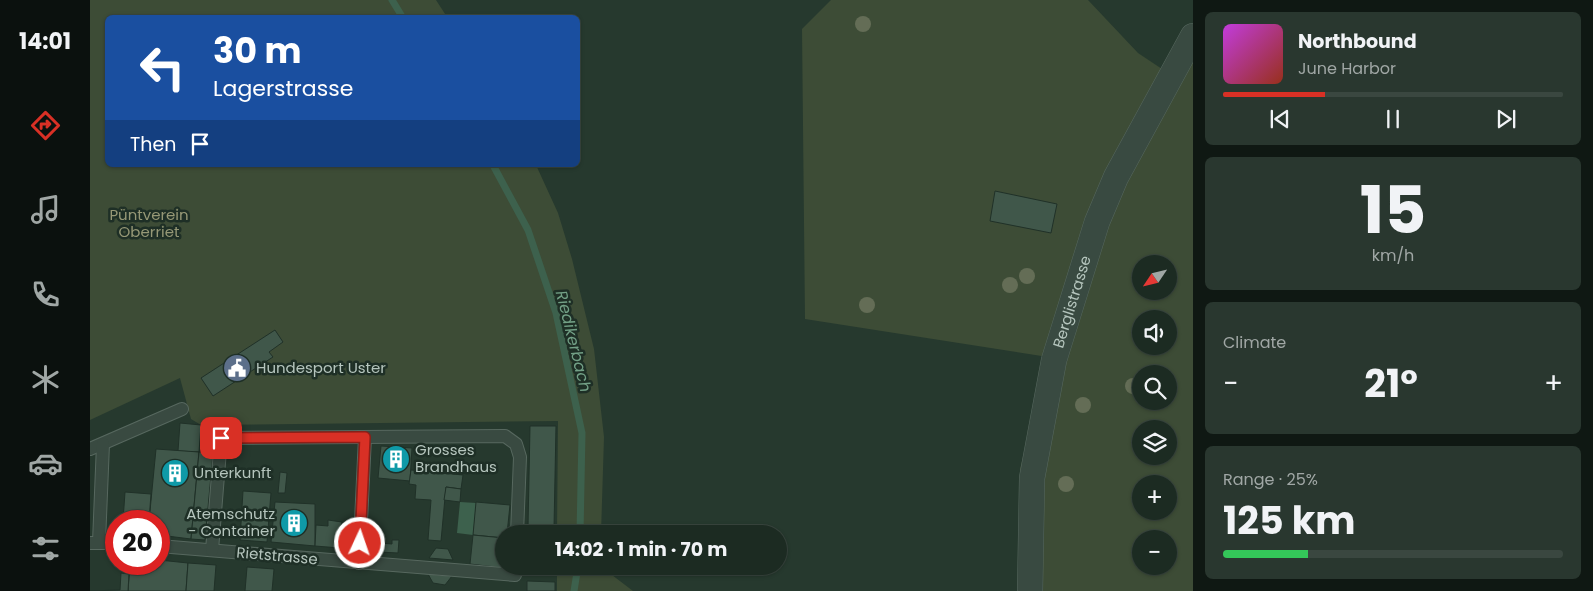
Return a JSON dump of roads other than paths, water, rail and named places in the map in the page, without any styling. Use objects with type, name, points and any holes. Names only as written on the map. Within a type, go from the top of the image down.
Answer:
[{"type":"street","name":"Berglistrasse","points":[[1030,591],[1032,478],[1054,360],[1097,222],[1116,177],[1193,36]]},
{"type":"lane","points":[[90,449],[182,409]]},
{"type":"lane","points":[[212,550],[221,438],[505,436],[516,444],[520,457],[517,525]]},
{"type":"lane","points":[[360,563],[365,437]]},
{"type":"lane","points":[[94,543],[103,444]]},
{"type":"lane","name":"Rietstrasse","points":[[170,547],[360,563],[495,570]]},
{"type":"waterway","name":"Riedikerbach","points":[[392,0],[401,15]]},
{"type":"waterway","name":"Riedikerbach","points":[[494,167],[528,230],[556,313],[582,433],[580,525]]},
{"type":"waterway","name":"Riedikerbach","points":[[574,591],[577,575]]},
{"type":"place","name":"Hundesport Uster","points":[[237,368]]},
{"type":"place","name":"Grosses Brandhaus","points":[[396,459]]},
{"type":"place","name":"Unterkunft","points":[[175,473]]},
{"type":"place","name":"Atemschutz - Container","points":[[294,523]]},
{"type":"park label","name":"Püntverein Oberriet","points":[[149,224]]}]
